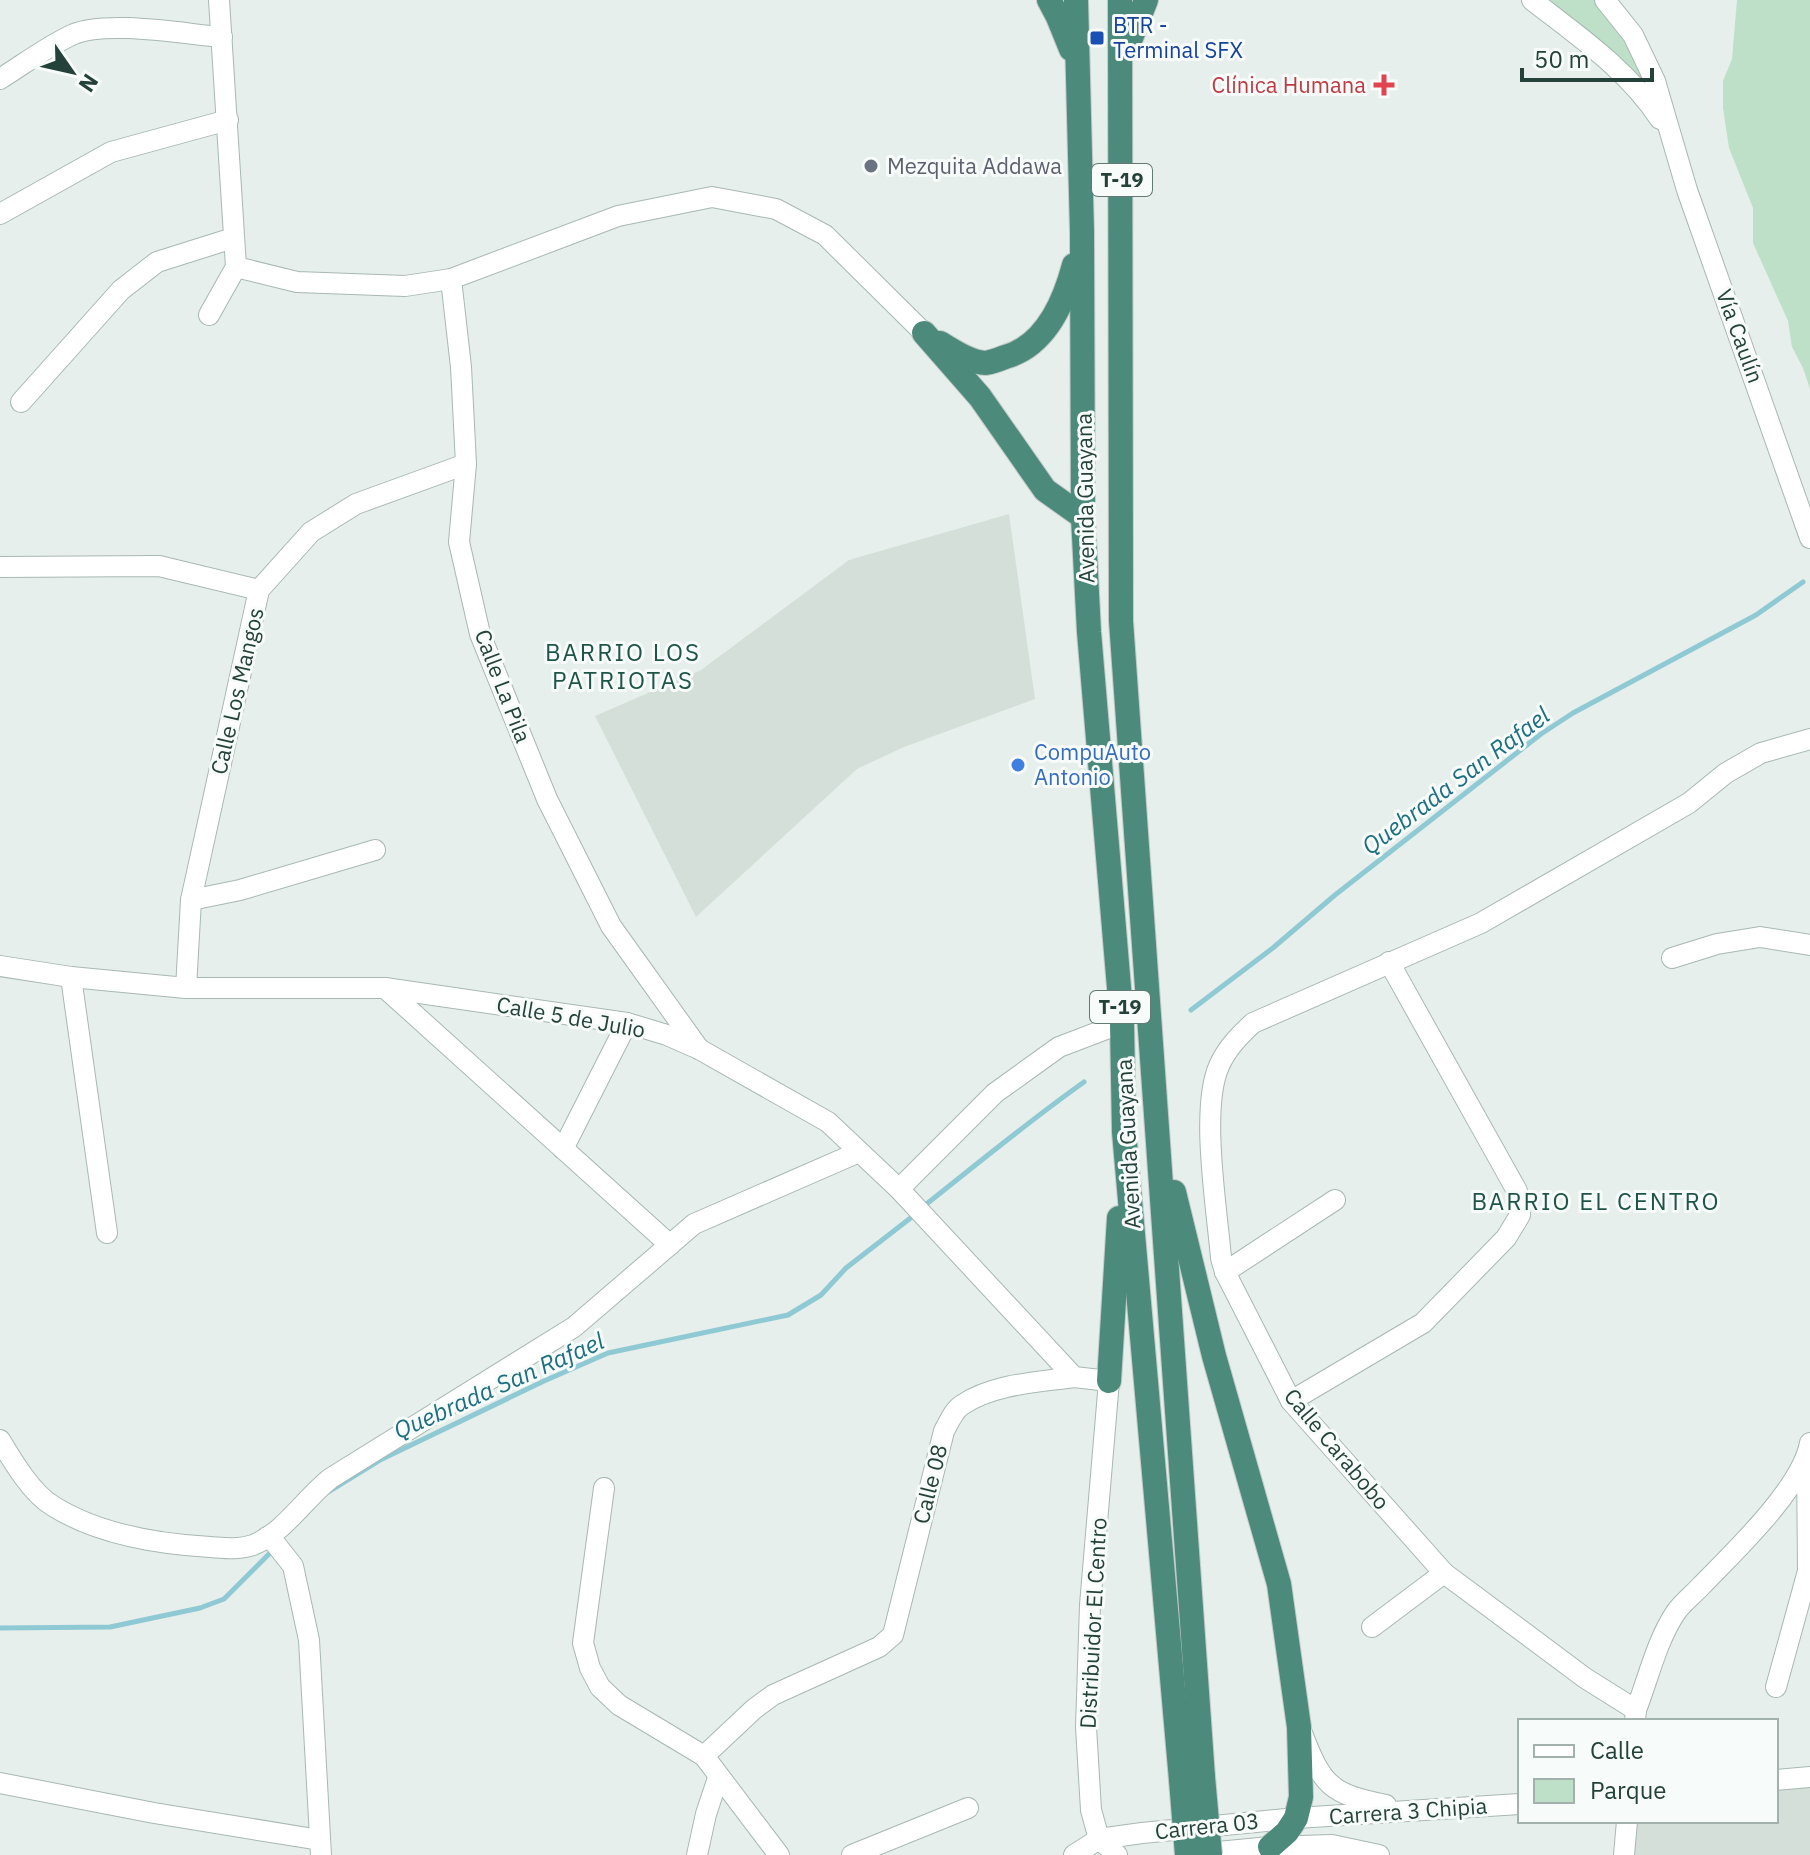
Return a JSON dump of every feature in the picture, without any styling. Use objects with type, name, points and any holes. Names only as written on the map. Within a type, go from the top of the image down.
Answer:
[{"type":"highway","points":[[1049,0],[1078,70]]},
{"type":"highway","name":"Avenida Guayana","points":[[1076,0],[1082,232],[1083,517],[1090,648],[1122,1023],[1124,1132],[1192,1779],[1210,1855]]},
{"type":"highway","name":"Avenida Guayana","points":[[1120,0],[1121,621],[1158,1126],[1192,1779],[1186,1855]]},
{"type":"highway","points":[[1121,65],[1146,0]]},
{"type":"highway","points":[[924,333],[958,354],[986,363],[1018,353],[1049,326],[1067,291],[1082,232]]},
{"type":"highway","points":[[924,333],[980,397],[1045,490],[1083,517]]},
{"type":"highway","points":[[1158,1126],[1214,1356],[1279,1584],[1299,1727],[1301,1797],[1296,1818],[1287,1832],[1270,1847]]},
{"type":"highway","points":[[1109,1381],[1124,1132]]},
{"type":"street","points":[[209,315],[236,267],[219,0]]},
{"type":"street","name":"Vía Caulín","points":[[1532,0],[1628,79],[1647,99],[1670,134]]},
{"type":"street","name":"Vía Caulín","points":[[1605,0],[1633,35],[1655,81],[1687,190],[1810,538]]},
{"type":"street","points":[[0,79],[73,35],[87,30],[123,29],[222,37]]},
{"type":"street","points":[[0,214],[111,152],[228,120]]},
{"type":"street","points":[[236,267],[297,282],[405,286],[451,279],[618,216],[712,197],[776,209],[825,235],[924,333]]},
{"type":"street","points":[[21,402],[121,290],[157,262],[233,238]]},
{"type":"street","name":"Calle La Pila","points":[[451,279],[461,367],[466,464],[459,542],[480,634],[547,799],[611,926],[699,1049]]},
{"type":"street","name":"Calle Los Mangos","points":[[186,988],[191,900],[259,590],[311,532],[356,504],[466,464]]},
{"type":"street","points":[[0,567],[159,566],[259,590]]},
{"type":"street","points":[[1291,1401],[1423,1323],[1506,1238],[1520,1215],[1517,1191],[1389,962],[1481,923],[1689,803],[1726,773],[1761,753],[1810,739]]},
{"type":"street","points":[[191,900],[240,890],[375,850]]},
{"type":"street","points":[[1672,958],[1717,944],[1760,937],[1810,945]]},
{"type":"street","name":"Calle Carabobo","points":[[1389,962],[1253,1023],[1234,1041],[1219,1066],[1210,1095],[1218,1230],[1225,1272],[1291,1401],[1444,1573],[1636,1716]]},
{"type":"street","name":"Calle 5 de Julio","points":[[0,966],[71,977],[186,988],[385,988],[627,1023],[667,1035],[699,1049],[828,1122],[904,1195],[1074,1377]]},
{"type":"street","points":[[71,977],[107,1233]]},
{"type":"street","points":[[385,988],[670,1245]]},
{"type":"street","points":[[563,1149],[627,1023]]},
{"type":"street","points":[[904,1195],[995,1093],[1059,1047],[1122,1023]]},
{"type":"street","points":[[0,1440],[17,1468],[51,1506],[104,1529],[167,1544],[238,1548],[270,1540],[311,1493],[331,1478],[574,1327],[694,1224],[859,1152]]},
{"type":"street","points":[[1225,1272],[1335,1200]]},
{"type":"street","points":[[1074,1377],[1109,1381]]},
{"type":"street","name":"Calle 08","points":[[704,1756],[773,1695],[879,1647],[893,1635],[944,1431],[960,1406],[986,1394],[1022,1384],[1074,1377]]},
{"type":"street","name":"Distribuidor El Centro","points":[[1099,1839],[1091,1810],[1086,1727],[1090,1605],[1109,1381]]},
{"type":"street","points":[[1776,1687],[1808,1571],[1809,1452]]},
{"type":"street","points":[[1636,1716],[1676,1612],[1749,1536],[1809,1452]]},
{"type":"street","points":[[604,1488],[583,1643],[590,1668],[600,1687],[619,1705],[704,1756],[779,1855]]},
{"type":"street","points":[[0,1783],[320,1848],[309,1640],[293,1566],[270,1540]]},
{"type":"street","points":[[1372,1627],[1444,1573]]},
{"type":"street","points":[[1299,1727],[1316,1769],[1333,1787],[1360,1800],[1413,1811]]},
{"type":"street","points":[[1778,1780],[1810,1777]]},
{"type":"street","points":[[697,1855],[718,1778]]},
{"type":"street","name":"Carrera 3 Chipia","points":[[1296,1818],[1518,1804]]},
{"type":"street","points":[[852,1855],[968,1808]]},
{"type":"street","name":"Carrera 03","points":[[1074,1855],[1099,1839],[1296,1818]]},
{"type":"street","points":[[1624,1855],[1627,1823]]},
{"type":"street","points":[[1099,1839],[1117,1855]]},
{"type":"street","points":[[1186,1855],[1332,1845],[1379,1855]]},
{"type":"shaded area","points":[[1009,514],[1035,699],[904,747],[857,769],[696,917],[595,716],[701,670],[849,560]]},
{"type":"shaded area","points":[[1810,1777],[1810,1855],[1624,1855],[1627,1823],[1778,1823],[1778,1780]]},
{"type":"green space","points":[[1536,0],[1605,0],[1617,14],[1670,134]]},
{"type":"green space","points":[[1737,0],[1810,0],[1810,389],[1792,347],[1788,321],[1753,243],[1753,208],[1729,148],[1723,108],[1723,81],[1732,59]]},
{"type":"waterway","name":"Quebrada San Rafael","points":[[1191,1010],[1541,734],[1573,713],[1756,615],[1803,582]]},
{"type":"waterway","name":"Quebrada San Rafael","points":[[924,1206],[1084,1082]]},
{"type":"waterway","name":"Quebrada San Rafael","points":[[328,1492],[380,1460],[608,1353],[788,1315],[821,1295],[846,1268],[917,1213]]},
{"type":"waterway","name":"Quebrada San Rafael","points":[[0,1628],[110,1627],[200,1608],[224,1599],[274,1549]]},
{"type":"place","name":"BTR - Terminal SFX","points":[[1097,38]]},
{"type":"place","name":"Clínica Humana","points":[[1384,85]]},
{"type":"place","name":"Mezquita Addawa","points":[[871,166]]},
{"type":"place","name":"CompuAuto Antonio","points":[[1018,765]]},
{"type":"district","name":"BARRIO LOS PATRIOTAS","points":[[623,667]]},
{"type":"district","name":"BARRIO EL CENTRO","points":[[1596,1202]]}]
